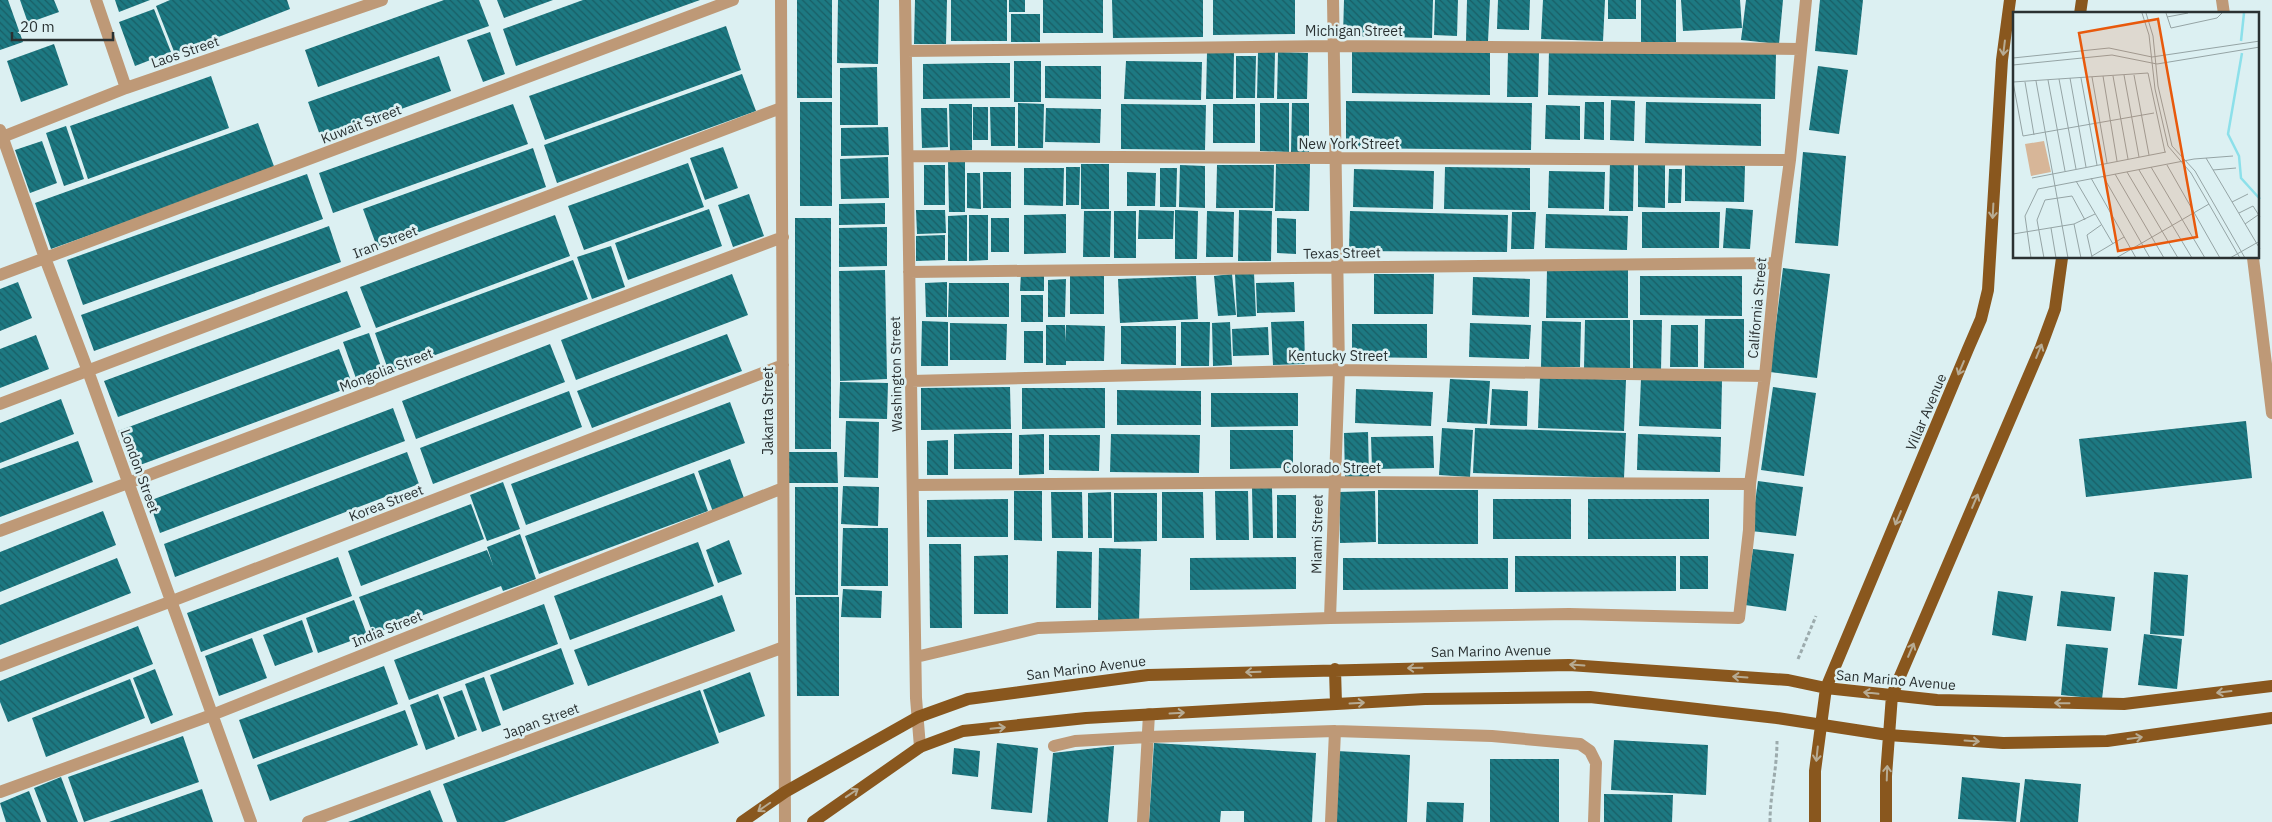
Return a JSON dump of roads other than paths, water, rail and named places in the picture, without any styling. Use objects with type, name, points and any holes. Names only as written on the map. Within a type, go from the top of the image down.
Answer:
[{"type":"main road","name":"Villar Avenue","points":[[1815,822],[1815,771],[1826,688],[1980,319],[1988,290],[2002,60],[2010,0]]},
{"type":"main road","points":[[1886,822],[1888,735],[1892,695],[2041,347],[2055,309],[2062,259]]},
{"type":"main road","name":"San Marino Avenue","points":[[742,822],[785,792],[918,718],[968,699],[1148,675],[1569,665],[1788,680],[1826,688],[1936,700],[2124,704],[2272,686]]},
{"type":"main road","points":[[1335,670],[1336,704]]},
{"type":"main road","points":[[813,822],[920,747],[962,731],[1086,718],[1425,699],[1590,697],[1777,718],[1888,735],[2003,743],[2107,741],[2272,718]]},
{"type":"street","points":[[96,0],[126,88]]},
{"type":"street","name":"Laos Street","points":[[1,135],[126,88],[382,0]]},
{"type":"street","name":"Kuwait Street","points":[[0,275],[733,0]]},
{"type":"street","name":"Jakarta Street","points":[[781,0],[785,822]]},
{"type":"street","name":"Washington Street","points":[[905,0],[916,657],[920,747]]},
{"type":"street","name":"Miami Street","points":[[1330,618],[1338,370],[1333,0]]},
{"type":"street","name":"California Street","points":[[1330,618],[1569,614],[1738,618],[1749,530],[1750,484],[1765,376],[1776,263],[1790,160],[1806,0]]},
{"type":"street","name":"Michigan Street","points":[[906,51],[1333,46],[1801,49]]},
{"type":"street","name":"Iran Street","points":[[0,404],[781,108]]},
{"type":"street","name":"London Street","points":[[1,135],[251,822]]},
{"type":"street","name":"New York Street","points":[[908,156],[1335,160],[1790,160]]},
{"type":"street","name":"Mongolia Street","points":[[0,532],[783,237]]},
{"type":"street","points":[[2253,259],[2272,413]]},
{"type":"street","name":"Texas Street","points":[[909,272],[1776,263]]},
{"type":"street","name":"Korea Street","points":[[0,666],[172,602],[783,365]]},
{"type":"street","name":"Kentucky Street","points":[[911,381],[1338,370],[1765,376]]},
{"type":"street","name":"Colorado Street","points":[[913,485],[1333,482],[1750,484]]},
{"type":"street","name":"India Street","points":[[0,792],[212,714],[783,488]]},
{"type":"street","points":[[916,657],[1038,628],[1330,618]]},
{"type":"street","name":"Japan Street","points":[[308,822],[784,648]]},
{"type":"street","points":[[1143,822],[1149,714]]},
{"type":"street","points":[[1330,822],[1336,731]]},
{"type":"street","points":[[1054,746],[1075,741],[1148,737],[1336,731],[1492,736],[1580,744],[1590,752],[1596,763],[1594,822]]}]
